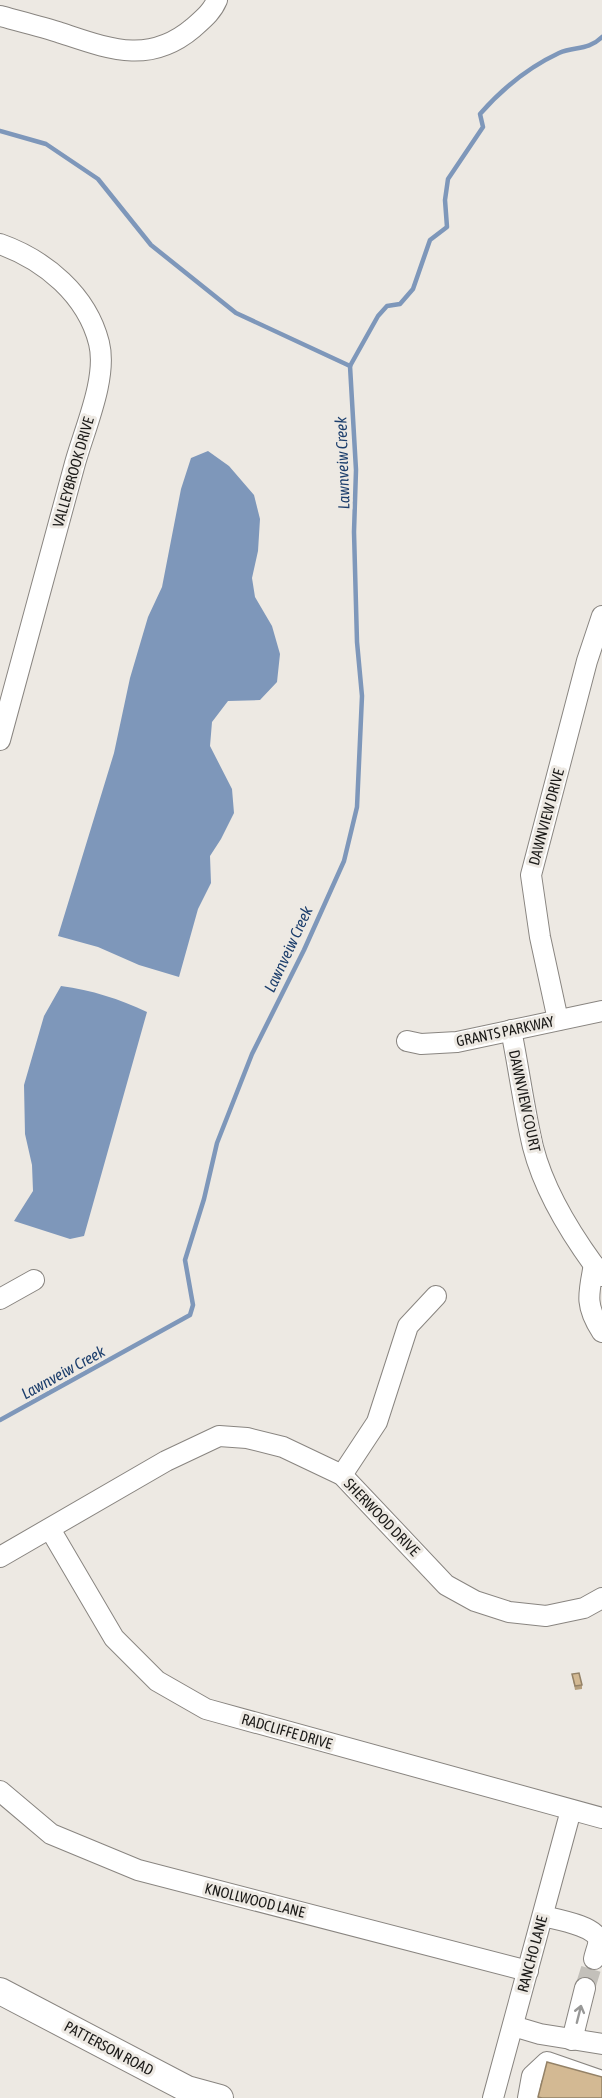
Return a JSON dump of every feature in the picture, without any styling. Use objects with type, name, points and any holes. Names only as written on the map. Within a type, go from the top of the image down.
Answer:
[{"type":"main road","name":"PATTERSON ROAD","points":[[0,1991],[187,2089],[220,2098]]},
{"type":"street","points":[[0,16],[119,51],[144,50],[167,44],[184,35],[212,10],[217,0]]},
{"type":"street","name":"VALLEYBROOK DRIVE","points":[[0,244],[35,261],[60,278],[77,299],[100,345],[100,369],[96,394],[74,465],[0,740]]},
{"type":"street","name":"DAWNVIEW DRIVE","points":[[558,1020],[534,905],[531,875],[587,661],[602,616]]},
{"type":"street","name":"GRANTS PARKWAY","points":[[407,1041],[438,1044],[602,1011]]},
{"type":"street","name":"DAWNVIEW COURT","points":[[511,1030],[534,1148],[541,1170],[560,1211],[598,1271],[588,1298],[594,1320],[602,1332]]},
{"type":"street","points":[[0,1299],[34,1280]]},
{"type":"street","points":[[342,1476],[377,1422],[408,1326],[436,1296]]},
{"type":"street","name":"SHERWOOD DRIVE","points":[[0,1557],[166,1461],[219,1436],[247,1438],[283,1447],[342,1476],[446,1585],[475,1601],[509,1612],[546,1616],[584,1608],[602,1598]]},
{"type":"street","name":"RADCLIFFE DRIVE","points":[[50,1529],[114,1638],[157,1681],[206,1709],[602,1818]]},
{"type":"street","name":"KNOLLWOOD LANE","points":[[0,1791],[51,1834],[138,1870],[528,1971]]},
{"type":"street","name":"RANCHO LANE","points":[[493,2098],[571,1810]]},
{"type":"street","points":[[543,1916],[579,1925],[597,1935],[596,1949]]},
{"type":"street","points":[[572,2040],[585,1988]]},
{"type":"street","points":[[513,2026],[540,2034],[602,2044]]},
{"type":"street","points":[[528,2098],[532,2076],[547,2062],[602,2081]]},
{"type":"street","points":[[501,2068],[532,2076]]},
{"type":"water","points":[[208,451],[229,466],[254,495],[260,519],[258,551],[252,578],[255,597],[272,626],[280,654],[277,682],[260,700],[228,701],[212,722],[210,746],[232,789],[234,813],[210,856],[211,883],[198,909],[179,977],[139,965],[98,947],[58,936],[114,753],[130,678],[148,617],[162,587],[181,489],[191,458]]},
{"type":"water","points":[[61,986],[105,996],[147,1012],[84,1236],[70,1239],[14,1221],[33,1191],[32,1165],[25,1134],[24,1085],[44,1016]]},
{"type":"building","points":[[579,1673],[582,1685],[575,1686],[572,1674]]},
{"type":"building","points":[[547,2062],[602,2077],[602,2098],[538,2097]]},
{"type":"waterway","points":[[350,366],[378,316],[387,306],[400,304],[413,289],[430,240],[447,227],[445,200],[448,179],[483,127],[480,114],[507,87],[537,65],[559,53],[592,44],[602,37]]},
{"type":"waterway","points":[[0,131],[46,144],[98,179],[151,245],[236,313],[350,366]]},
{"type":"waterway","name":"Lawnveiw Creek","points":[[0,1420],[190,1315],[193,1305],[185,1260],[204,1199],[217,1143],[252,1054],[304,950],[344,861],[357,807],[362,696],[357,642],[354,532],[356,470],[350,366]]},
{"type":"tunnel","points":[[585,1988],[594,1959]]}]
